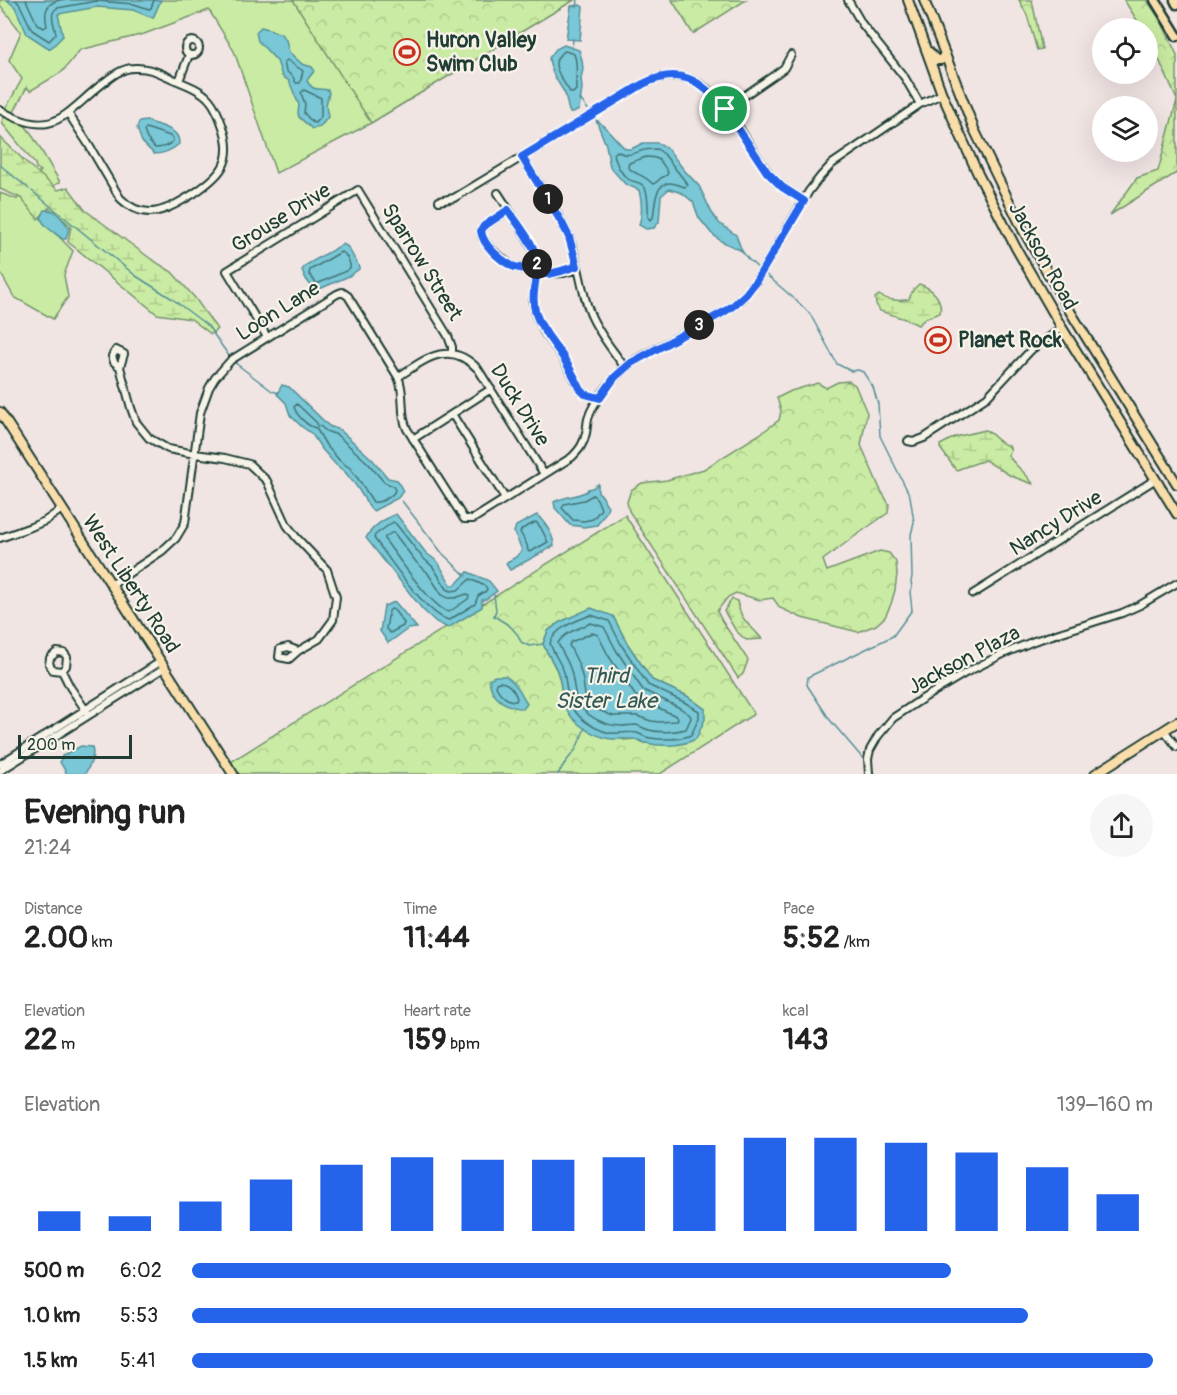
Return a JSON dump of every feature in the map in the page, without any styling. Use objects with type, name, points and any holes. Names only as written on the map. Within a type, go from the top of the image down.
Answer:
[{"type":"highway","points":[[1155,0],[1177,36]]},
{"type":"main road","name":"Jackson Road","points":[[908,0],[942,94],[1016,248],[1062,328],[1177,514]]},
{"type":"main road","name":"Jackson Road","points":[[924,0],[974,129],[1037,256],[1177,484]]},
{"type":"main road","points":[[922,40],[936,60],[941,60],[945,54]]},
{"type":"main road","points":[[942,94],[946,86],[950,85],[963,101]]},
{"type":"main road","points":[[988,193],[998,201],[1004,199],[1006,194]]},
{"type":"main road","points":[[1016,248],[1017,239],[1023,237],[1037,256]]},
{"type":"main road","points":[[1107,399],[1119,411],[1125,409],[1127,404]]},
{"type":"main road","name":"West Liberty Road","points":[[0,412],[233,774]]},
{"type":"main road","points":[[1127,431],[1136,427],[1148,438]]},
{"type":"main road","points":[[1095,774],[1177,722]]},
{"type":"street","points":[[848,0],[865,27],[905,78],[920,104]]},
{"type":"street","points":[[179,81],[189,55]]},
{"type":"street","points":[[725,109],[784,68],[791,55]]},
{"type":"street","points":[[0,110],[26,123],[55,121],[62,118],[68,112],[108,79],[119,72],[146,68],[179,81],[208,98],[214,106],[227,138],[228,154],[219,174],[211,182],[172,207],[156,212],[136,210],[120,198],[81,130],[68,112]]},
{"type":"street","points":[[439,201],[454,198],[643,84],[664,76],[675,76],[698,82],[713,94],[767,172],[782,187],[804,201]]},
{"type":"street","points":[[452,414],[505,498],[572,457],[581,448],[593,407],[611,382],[625,368],[635,360],[729,308],[746,294],[820,177],[836,161],[920,104],[942,94]]},
{"type":"street","points":[[522,157],[569,237],[585,298],[594,321],[625,368]]},
{"type":"street","name":"Grouse Drive","points":[[267,337],[227,271],[358,190]]},
{"type":"street","name":"Sparrow Street","points":[[358,190],[448,336],[452,353]]},
{"type":"street","points":[[498,193],[533,250],[537,261],[533,302],[536,316],[581,390],[585,394],[600,398]]},
{"type":"street","points":[[508,210],[484,226],[481,231],[482,237],[490,248],[501,258],[512,266],[541,274],[578,268]]},
{"type":"street","name":"Loon Lane","points":[[111,585],[162,551],[176,538],[185,523],[200,413],[204,399],[215,378],[231,360],[342,292],[348,296],[398,377],[401,383],[403,420],[464,519],[473,519],[505,498]]},
{"type":"street","points":[[908,441],[913,442],[924,438],[987,397],[1031,350],[1062,328]]},
{"type":"street","points":[[116,350],[124,354],[120,367],[136,422],[149,438],[168,449],[249,464],[267,481],[287,525],[327,570],[336,597],[333,620],[320,639],[298,651]]},
{"type":"street","points":[[398,377],[430,357],[452,353]]},
{"type":"street","name":"Duck Drive","points":[[452,353],[474,364],[544,474]]},
{"type":"street","points":[[413,439],[491,389]]},
{"type":"street","name":"Nancy Drive","points":[[973,594],[1155,479]]},
{"type":"street","points":[[0,538],[31,527],[62,509]]},
{"type":"street","name":"Jackson Plaza","points":[[869,774],[870,750],[878,736],[893,718],[922,699],[1003,654],[1034,641],[1122,613],[1177,583]]},
{"type":"street","points":[[0,764],[162,665]]},
{"type":"street","points":[[62,671],[87,712]]},
{"type":"street","points":[[0,771],[87,712]]},
{"type":"street","points":[[1164,730],[1177,747]]},
{"type":"green space","points":[[0,0],[574,0],[371,123],[276,173],[234,51],[209,10],[144,34],[80,50],[62,72],[30,91],[27,87],[14,112],[31,133],[60,182],[26,203],[73,251],[64,275],[68,297],[53,319],[14,297],[0,272],[0,193],[17,199],[41,171],[36,168],[2,123],[6,108],[22,79],[9,60],[21,32],[0,5]]},
{"type":"green space","name":"Huron Valley Swim Club","points":[[293,0],[574,0],[371,123]]},
{"type":"green space","points":[[672,0],[746,0],[693,34]]},
{"type":"green space","points":[[1019,0],[1032,0],[1042,49],[1037,50],[1027,15]]},
{"type":"green space","points":[[1124,0],[1147,0],[1161,21],[1177,55],[1177,100],[1158,57],[1158,18],[1136,18]]},
{"type":"green space","points":[[1177,100],[1177,174],[1110,215],[1137,178],[1158,171]]},
{"type":"green space","points":[[0,137],[58,190],[68,187],[85,210],[172,272],[195,298],[217,329],[211,334],[191,319],[157,314],[68,242],[71,226],[49,208],[38,219],[21,198],[0,189]]},
{"type":"green space","points":[[919,284],[936,295],[940,303],[940,313],[926,318],[918,325],[880,311],[875,298],[879,295],[894,300],[909,299]]},
{"type":"green space","points":[[849,381],[855,385],[867,413],[861,445],[889,504],[888,513],[823,560],[827,571],[880,551],[889,553],[896,562],[897,574],[891,604],[885,617],[876,625],[858,632],[802,618],[780,608],[773,598],[760,600],[736,593],[728,597],[717,611],[748,660],[743,674],[738,678],[629,511],[627,502],[631,490],[642,483],[667,480],[704,469],[779,420],[781,411],[777,398],[791,391],[818,383],[826,388],[838,382]]},
{"type":"green space","points":[[985,430],[1009,446],[1011,451],[1008,455],[1033,484],[1011,476],[985,460],[956,470],[940,448],[940,445],[955,437]]},
{"type":"green space","points":[[625,515],[754,714],[660,774],[236,774],[229,763]],"holes":[[[613,616],[627,643],[652,680],[687,696],[705,709],[672,745],[645,743],[636,739],[624,740],[563,701],[557,671],[543,644],[548,631],[560,622]]]},
{"type":"green space","points":[[732,599],[737,601],[744,618],[762,639],[746,640],[736,631],[724,611]]},
{"type":"water","points":[[7,0],[161,0],[153,18],[133,10],[97,7],[58,14],[63,36],[50,49],[27,34],[15,7]]},
{"type":"water","points":[[571,6],[583,7],[580,40],[566,39]]},
{"type":"water","points":[[261,27],[283,35],[289,52],[302,64],[314,70],[307,81],[309,84],[316,89],[328,90],[326,105],[328,117],[320,127],[312,129],[299,117],[299,105],[289,81],[282,76],[277,61],[258,41],[256,32]]},
{"type":"water","points":[[564,45],[579,50],[582,60],[579,110],[573,113],[570,113],[565,94],[553,74],[549,58],[556,49]]},
{"type":"water","points":[[596,120],[626,149],[643,143],[658,143],[668,149],[699,186],[719,223],[736,235],[742,251],[721,241],[711,233],[699,218],[693,202],[682,193],[669,189],[661,196],[659,222],[654,228],[646,229],[639,225],[642,208],[639,190],[625,184],[610,167],[606,145]]},
{"type":"water","points":[[147,121],[172,131],[176,134],[179,144],[167,152],[154,154],[142,142],[137,128],[139,122]]},
{"type":"water","points":[[45,210],[54,211],[69,228],[66,239],[62,239],[45,225],[41,218]]},
{"type":"water","points":[[343,244],[348,247],[359,269],[315,291],[302,270],[306,265]]},
{"type":"water","points":[[282,385],[289,387],[329,426],[340,430],[372,459],[388,478],[397,480],[403,491],[398,498],[373,511],[345,472],[321,448],[312,434],[290,415],[286,403],[277,394]]},
{"type":"water","points":[[598,484],[598,492],[608,506],[606,512],[597,525],[584,527],[570,525],[555,508],[554,502],[583,493]]},
{"type":"water","points":[[396,514],[426,553],[438,562],[451,585],[455,585],[468,572],[489,581],[497,591],[482,600],[482,607],[448,628],[436,622],[423,610],[366,538],[379,524]]},
{"type":"water","points":[[537,515],[548,529],[554,546],[510,570],[507,562],[522,550],[514,532],[516,526]]},
{"type":"water","points":[[395,602],[417,628],[408,629],[388,643],[380,631],[384,606]]},
{"type":"water","name":"Third Sister Lake","points":[[591,608],[613,616],[627,643],[652,680],[687,696],[705,709],[705,719],[696,739],[685,743],[665,745],[644,743],[634,739],[610,739],[592,733],[573,719],[565,707],[558,673],[543,644],[548,631],[560,622]]},
{"type":"water","points":[[495,676],[506,676],[515,685],[527,704],[523,709],[510,706],[496,696],[489,679]]},
{"type":"water","points":[[81,746],[92,747],[89,767],[85,774],[67,774],[60,762],[62,756]]},
{"type":"waterway","points":[[577,7],[578,0]]},
{"type":"waterway","points":[[572,49],[573,39]]},
{"type":"waterway","points":[[580,99],[590,112]]},
{"type":"waterway","points":[[0,165],[29,189]]},
{"type":"waterway","points":[[32,191],[136,276],[171,298],[208,326],[229,356]]},
{"type":"waterway","points":[[742,251],[759,269]]},
{"type":"waterway","points":[[763,272],[810,314],[837,364],[851,371],[863,372],[873,387],[878,404],[880,436],[910,496],[914,522],[911,535],[912,610],[893,636],[808,677],[807,685],[830,720],[865,761]]},
{"type":"waterway","points":[[234,362],[272,391],[279,393]]},
{"type":"waterway","points":[[402,501],[442,553],[466,576]]},
{"type":"waterway","points":[[494,595],[496,610],[494,616],[510,626],[521,642],[529,646],[543,644]]},
{"type":"waterway","points":[[558,774],[576,749],[585,728]]},
{"type":"waterway","points":[[872,769],[875,774]]},
{"type":"place","name":"Huron Valley Swim Club","points":[[407,52]]},
{"type":"place","name":"Planet Rock","points":[[938,340]]},
{"type":"route","points":[[725,109],[713,94],[698,82],[687,78],[664,76],[643,84],[522,157],[562,223],[574,251],[577,266],[546,274],[541,274],[536,271],[512,266],[490,248],[482,237],[482,228],[508,210],[525,235],[537,261],[536,271],[535,280],[533,302],[536,316],[585,394],[600,398],[615,377],[631,363],[724,312],[746,294],[804,201],[782,187],[767,172],[725,109]]}]
